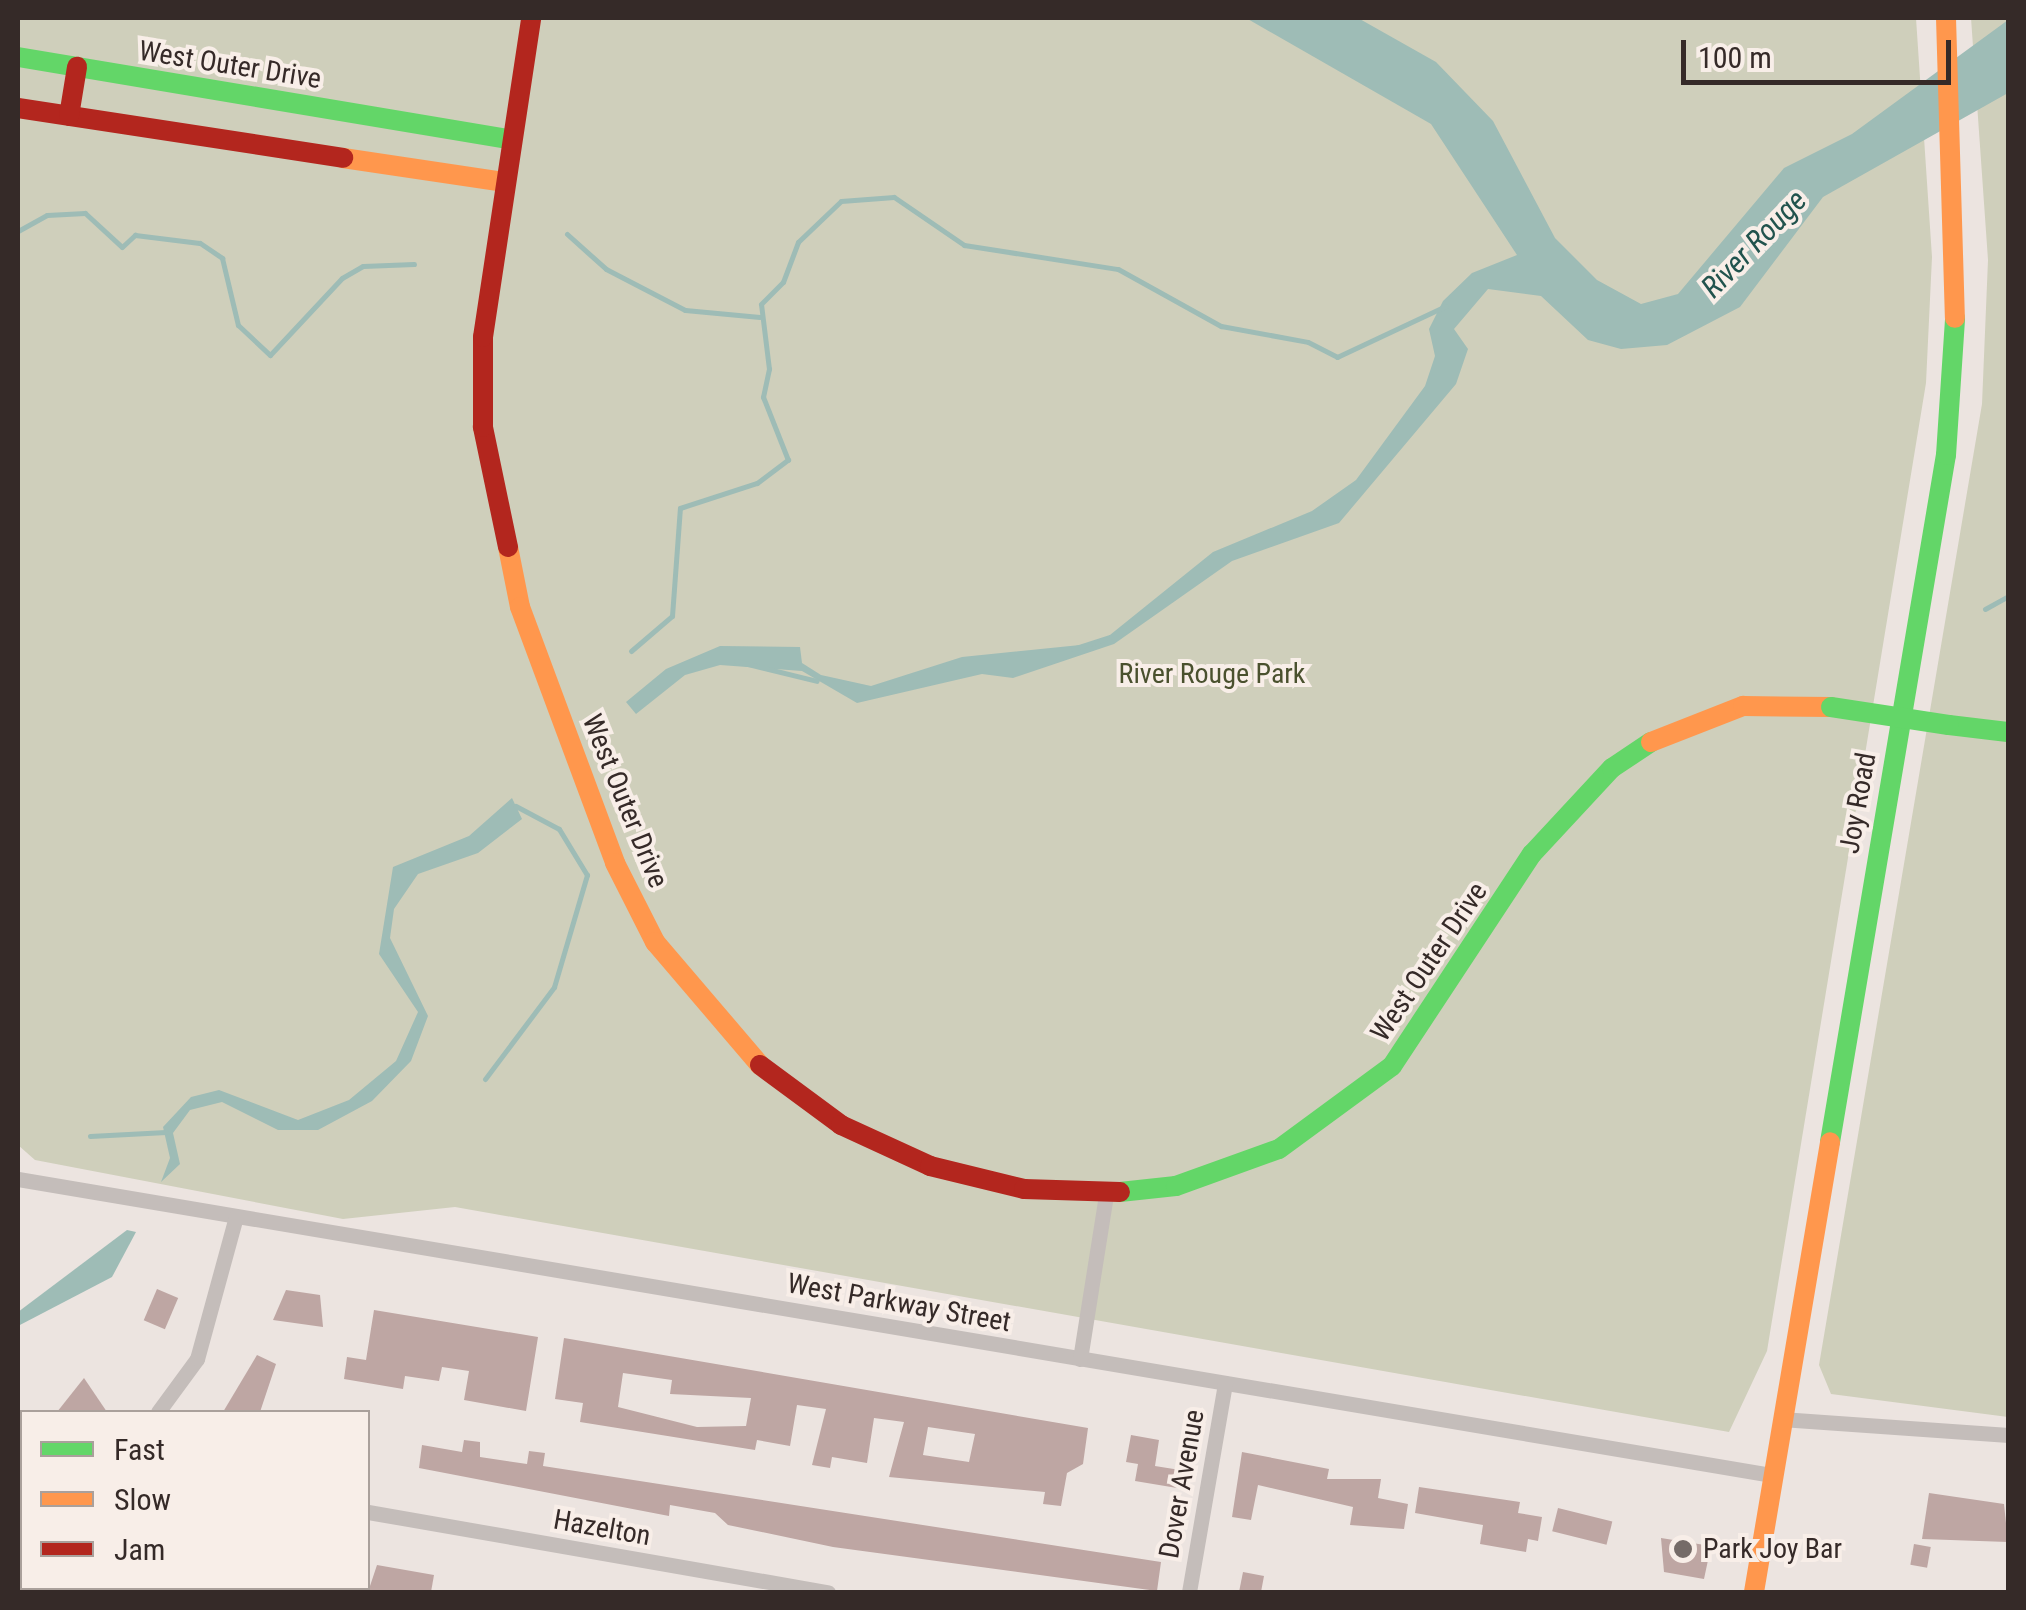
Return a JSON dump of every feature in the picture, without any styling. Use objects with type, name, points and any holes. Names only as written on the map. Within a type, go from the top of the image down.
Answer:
[{"type":"main road","points":[[510,139],[530,18]]},
{"type":"main road","name":"Joy Road","points":[[1754,1592],[1946,455],[1959,311],[1946,18]]},
{"type":"main road","name":"West Outer Drive","points":[[18,57],[510,139],[484,338],[496,517],[615,863],[655,942],[708,1014],[841,1125],[930,1166],[1024,1189],[1106,1194],[1176,1186],[1279,1149],[1392,1066],[1532,854],[1612,768],[1674,726],[1743,706],[1831,707],[2008,732]]},
{"type":"main road","points":[[69,116],[77,67]]},
{"type":"main road","points":[[18,108],[503,182]]},
{"type":"street","name":"West Parkway Street","points":[[18,1179],[1772,1475]]},
{"type":"street","points":[[1080,1359],[1106,1194]]},
{"type":"street","points":[[159,1410],[199,1354],[236,1216]]},
{"type":"street","name":"Dover Avenue","points":[[1189,1592],[1225,1383]]},
{"type":"street","points":[[1781,1419],[2008,1435]]},
{"type":"street","name":"Hazelton","points":[[370,1512],[828,1592]]},
{"type":"green space","name":"River Rouge Park","points":[[18,18],[1916,18],[1932,257],[1926,383],[1767,1351],[1729,1432],[455,1207],[343,1219],[35,1160],[18,1145]]},
{"type":"green space","points":[[1971,18],[2008,18],[2008,1417],[1831,1394],[1819,1365],[1982,404],[1988,260]]},
{"type":"water","name":"River Rouge","points":[[1246,18],[1358,18],[1436,62],[1493,121],[1555,238],[1597,280],[1641,304],[1678,294],[1784,168],[1852,134],[2008,20],[2008,93],[1823,197],[1740,307],[1667,345],[1621,349],[1588,340],[1541,296],[1488,289],[1454,329],[1468,349],[1456,384],[1339,523],[1232,561],[1114,644],[1013,678],[982,674],[857,703],[802,671],[720,665],[685,675],[636,714],[626,702],[666,669],[720,646],[800,647],[802,663],[821,675],[871,686],[962,657],[1100,643],[1213,552],[1312,511],[1356,480],[1425,386],[1435,356],[1429,329],[1443,301],[1472,273],[1517,255],[1431,124]]},
{"type":"water","points":[[512,798],[522,819],[478,853],[418,874],[394,909],[390,938],[428,1016],[411,1061],[372,1101],[318,1130],[278,1130],[222,1102],[190,1110],[173,1133],[180,1164],[161,1182],[170,1158],[163,1127],[191,1097],[219,1090],[298,1120],[349,1100],[396,1061],[418,1012],[379,954],[393,867],[469,836]]},
{"type":"water","points":[[127,1230],[136,1232],[112,1277],[18,1326],[18,1312]]},
{"type":"building","points":[[157,1289],[178,1298],[165,1329],[144,1320]]},
{"type":"building","points":[[286,1290],[320,1295],[323,1327],[273,1320]]},
{"type":"building","points":[[374,1310],[538,1337],[526,1411],[464,1400],[469,1371],[442,1367],[439,1381],[405,1376],[403,1389],[344,1379],[347,1357],[366,1360]]},
{"type":"building","points":[[564,1338],[1088,1428],[1083,1464],[1067,1473],[1061,1506],[1043,1504],[1045,1492],[889,1477],[904,1422],[874,1418],[867,1463],[832,1457],[830,1468],[812,1465],[826,1409],[797,1405],[790,1446],[757,1440],[755,1450],[580,1422],[583,1403],[555,1399]],"holes":[[[623,1373],[672,1380],[670,1394],[751,1398],[746,1426],[697,1427],[618,1407]],[[928,1427],[975,1434],[969,1462],[923,1455]]]},
{"type":"building","points":[[257,1355],[276,1364],[261,1410],[224,1410]]},
{"type":"building","points":[[84,1378],[106,1410],[59,1410]]},
{"type":"building","points":[[1131,1435],[1159,1440],[1155,1466],[1180,1470],[1177,1488],[1135,1481],[1138,1464],[1126,1462]]},
{"type":"building","points":[[464,1440],[480,1442],[480,1457],[527,1464],[529,1451],[545,1453],[543,1466],[1161,1562],[1157,1591],[833,1547],[728,1525],[715,1513],[670,1505],[669,1516],[419,1468],[422,1445],[462,1452]]},
{"type":"building","points":[[1242,1452],[1329,1469],[1327,1479],[1381,1479],[1378,1498],[1408,1504],[1404,1529],[1350,1525],[1353,1507],[1258,1485],[1251,1520],[1232,1517]]},
{"type":"building","points":[[1419,1487],[1520,1502],[1518,1513],[1542,1517],[1538,1541],[1528,1539],[1526,1552],[1480,1544],[1483,1525],[1415,1513]]},
{"type":"building","points":[[1929,1493],[2004,1504],[2008,1542],[1922,1539]]},
{"type":"building","points":[[1558,1508],[1612,1522],[1607,1545],[1552,1531]]},
{"type":"building","points":[[1661,1538],[1711,1546],[1704,1579],[1664,1572]]},
{"type":"building","points":[[1914,1544],[1931,1547],[1927,1568],[1910,1565]]},
{"type":"building","points":[[377,1565],[434,1575],[431,1592],[368,1592]]},
{"type":"building","points":[[1243,1572],[1264,1576],[1261,1592],[1239,1592]]},
{"type":"waterway","points":[[631,651],[672,616],[680,508],[757,483],[788,460],[763,397],[769,369],[761,304],[783,282],[798,242],[841,201],[894,197],[964,245],[1118,269],[1221,326],[1308,342],[1337,357],[1446,306]]},
{"type":"waterway","points":[[18,231],[47,215],[85,213],[122,247],[135,235],[200,243],[222,258],[238,325],[270,355],[342,278],[363,266],[414,264]]},
{"type":"waterway","points":[[567,234],[606,269],[685,310],[760,317]]},
{"type":"waterway","points":[[1985,609],[2008,596]]},
{"type":"waterway","points":[[1073,649],[1110,637]]},
{"type":"waterway","points":[[736,661],[817,681]]},
{"type":"waterway","points":[[485,1079],[554,987],[587,875],[559,829],[516,806]]},
{"type":"waterway","points":[[90,1136],[166,1132]]},
{"type":"traffic: fast","points":[[18,57],[510,139]]},
{"type":"traffic: fast","points":[[1830,1142],[1946,455],[1955,318]]},
{"type":"traffic: fast","points":[[1831,707],[1949,725]]},
{"type":"traffic: fast","points":[[1949,725],[2008,732]]},
{"type":"traffic: fast","points":[[1120,1192],[1176,1186],[1279,1149],[1392,1066],[1532,854],[1612,768],[1651,742]]},
{"type":"traffic: slow","points":[[1946,18],[1955,318]]},
{"type":"traffic: slow","points":[[343,158],[503,182]]},
{"type":"traffic: slow","points":[[508,547],[520,607],[615,863],[655,942],[760,1065]]},
{"type":"traffic: slow","points":[[1651,742],[1743,706],[1831,707]]},
{"type":"traffic: slow","points":[[1754,1592],[1830,1142]]},
{"type":"traffic: jam","points":[[508,547],[483,427],[483,337],[531,18]]},
{"type":"traffic: jam","points":[[69,116],[77,67]]},
{"type":"traffic: jam","points":[[18,108],[343,158]]},
{"type":"traffic: jam","points":[[760,1065],[841,1125],[930,1166],[1024,1189],[1120,1192]]},
{"type":"place","name":"Park Joy Bar","points":[[1683,1549]]}]
